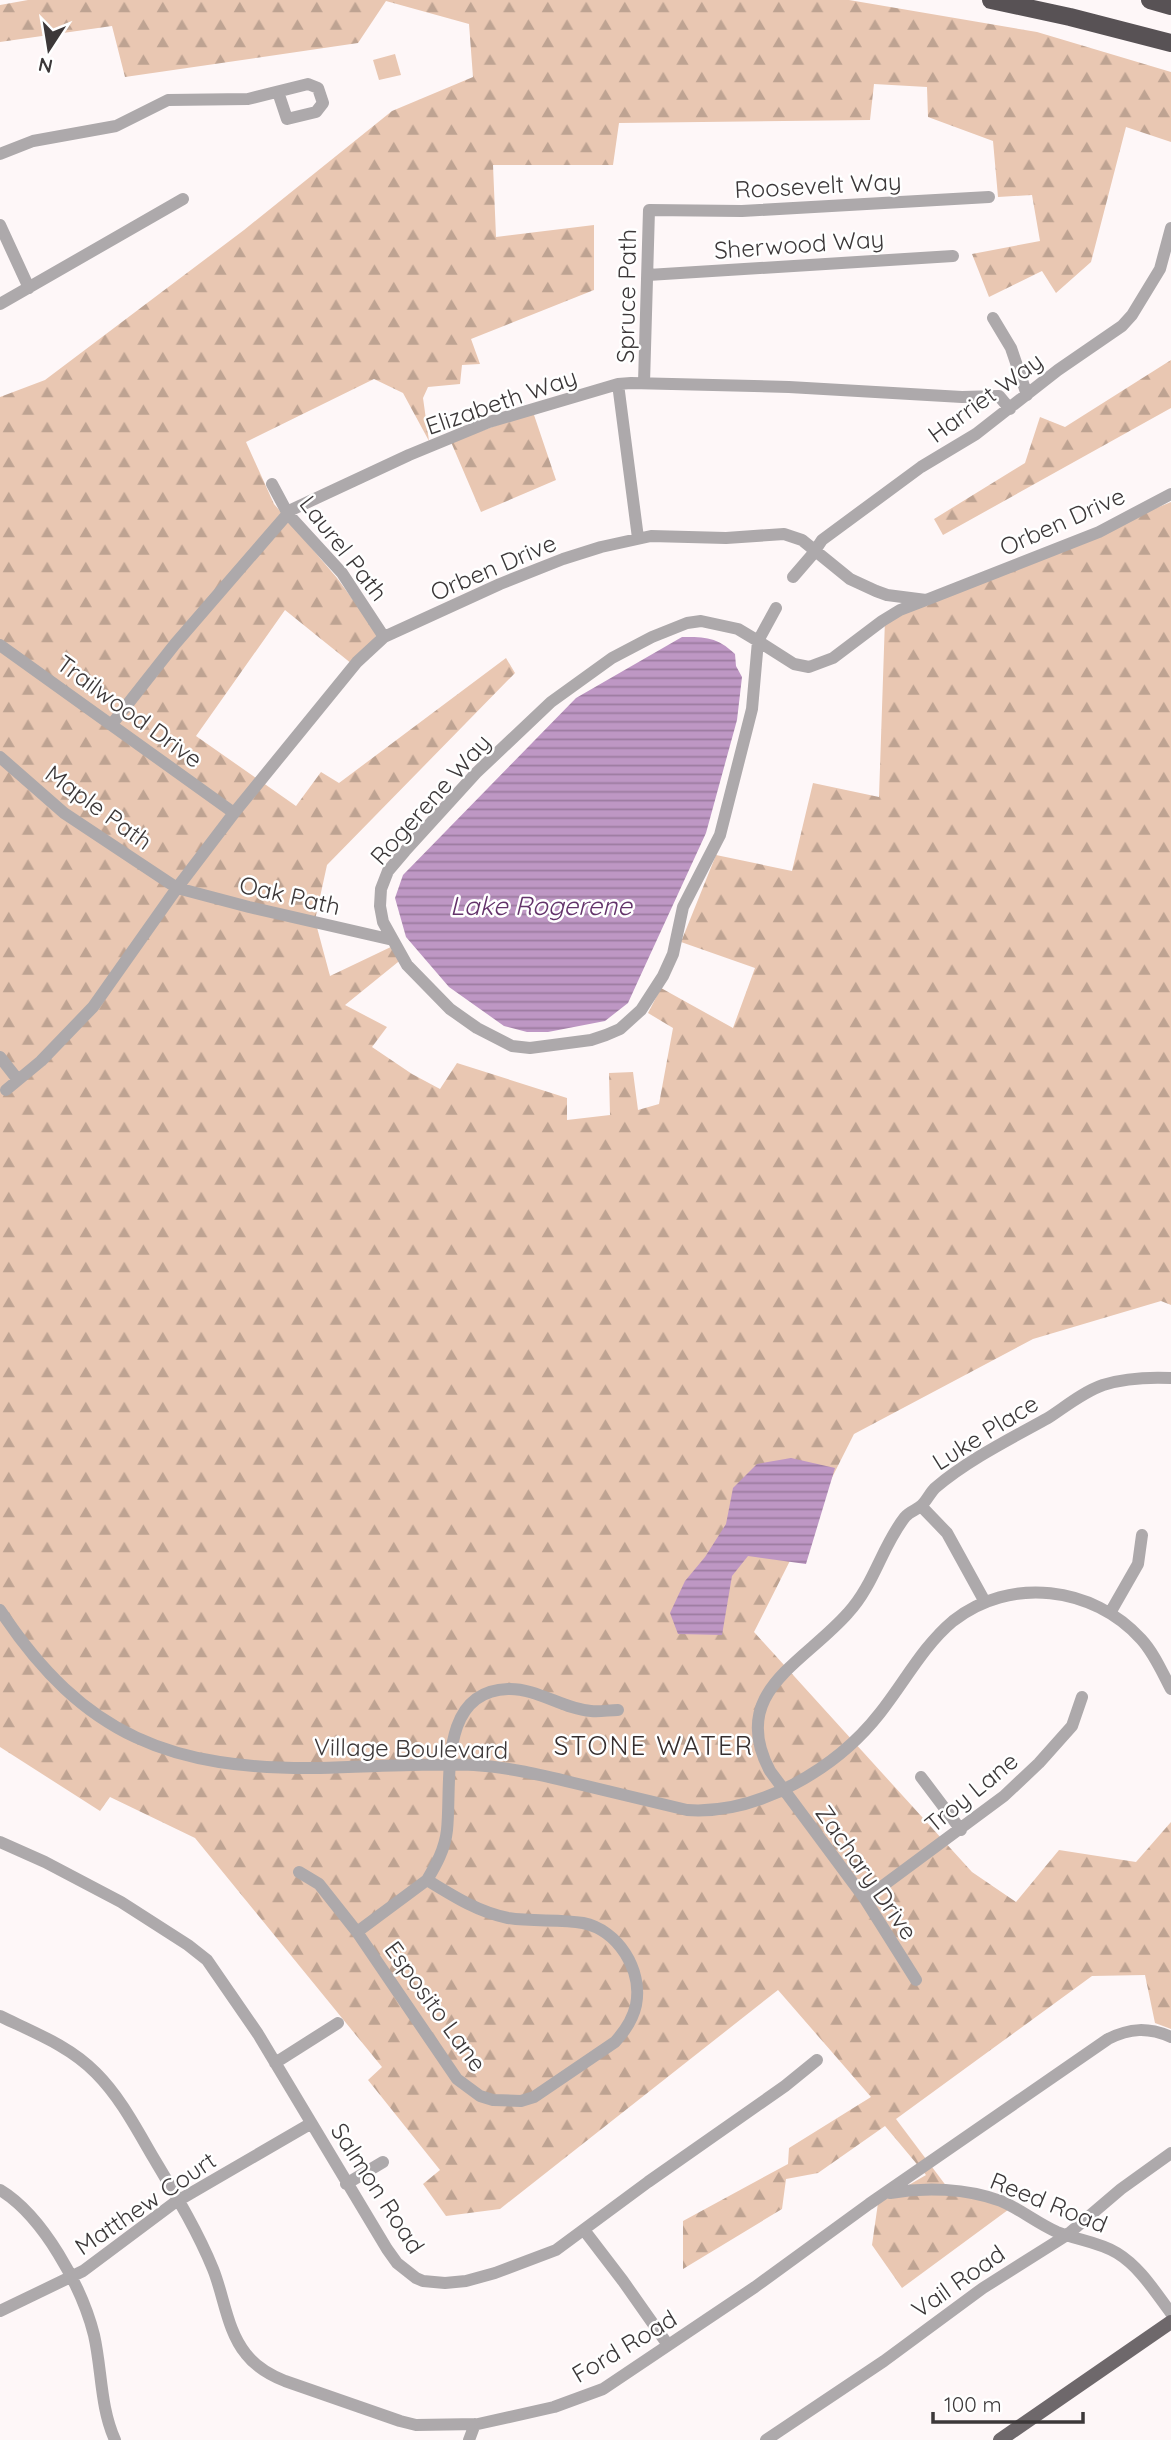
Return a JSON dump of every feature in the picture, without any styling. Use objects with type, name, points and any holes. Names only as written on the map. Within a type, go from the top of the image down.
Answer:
[{"type":"highway","points":[[991,0],[1171,43]]},
{"type":"highway","points":[[1150,0],[1171,6]]},
{"type":"main road","points":[[1000,2440],[1171,2322]]},
{"type":"street","points":[[0,154],[33,141],[116,126],[168,100],[248,99],[278,92]]},
{"type":"street","name":"Roosevelt Way","points":[[649,210],[741,211],[989,197]]},
{"type":"street","points":[[0,304],[183,199]]},
{"type":"street","name":"Spruce Path","points":[[644,383],[649,210]]},
{"type":"street","points":[[0,225],[29,288]]},
{"type":"street","name":"Harriet Way","points":[[793,577],[822,540],[863,508],[921,467],[976,434],[1122,326],[1132,315],[1160,269],[1171,228]]},
{"type":"street","name":"Sherwood Way","points":[[648,275],[953,256]]},
{"type":"street","points":[[993,318],[1012,348],[1027,395]]},
{"type":"street","name":"Elizabeth Way","points":[[112,724],[175,644],[291,510],[409,455],[489,422],[618,384],[644,383],[789,387],[961,397],[999,396],[1010,409]]},
{"type":"street","name":"Spruce Path","points":[[618,384],[638,538]]},
{"type":"street","name":"Laurel Path","points":[[272,484],[288,514],[342,573],[384,637]]},
{"type":"street","name":"Orben Drive","points":[[6,1090],[48,1054],[93,1007],[234,813],[357,662],[384,637],[479,593],[563,559],[638,538],[726,538],[784,534],[802,540],[850,579],[876,592],[926,600],[1099,532],[1171,494]]},
{"type":"street","name":"Rogerene Way","points":[[758,640],[752,709],[720,835],[683,907],[673,954],[663,976],[641,1010],[620,1029],[591,1040],[530,1048],[512,1046],[477,1028],[450,1009],[407,965],[383,922],[381,888],[388,871],[476,774],[551,702],[612,658],[652,637],[687,623],[701,621],[738,629],[758,640],[794,664],[816,667],[900,610],[926,600]]},
{"type":"street","points":[[758,640],[776,608]]},
{"type":"street","name":"Trailwood Drive","points":[[0,645],[234,813]]},
{"type":"street","name":"Maple Path","points":[[0,757],[64,813],[177,888]]},
{"type":"street","name":"Oak Path","points":[[177,888],[393,940]]},
{"type":"street","points":[[0,1057],[18,1080]]},
{"type":"street","name":"Luke Place","points":[[784,1789],[770,1771],[760,1748],[756,1724],[761,1704],[781,1676],[849,1612],[870,1584],[900,1524],[910,1512],[921,1506],[933,1490],[957,1473],[1101,1386],[1150,1377],[1171,1378]]},
{"type":"street","points":[[921,1506],[947,1533],[985,1602]]},
{"type":"street","points":[[1110,1613],[1138,1564],[1142,1535]]},
{"type":"street","name":"Village Boulevard","points":[[0,1611],[32,1655],[62,1688],[107,1722],[143,1742],[203,1761],[236,1766],[316,1768],[450,1765],[498,1767],[687,1810],[734,1808],[784,1789],[846,1748],[878,1716],[938,1636],[955,1620],[985,1602],[1020,1593],[1052,1593],[1078,1598],[1110,1613],[1141,1639],[1171,1689]]},
{"type":"street","points":[[356,1932],[427,1880],[447,1832],[452,1739],[462,1715],[479,1698],[498,1690],[520,1690],[589,1711],[618,1710]]},
{"type":"street","name":"Troy Lane","points":[[865,1899],[1004,1797],[1072,1726],[1082,1697]]},
{"type":"street","points":[[921,1777],[961,1830]]},
{"type":"street","name":"Zachary Drive","points":[[784,1789],[865,1899],[916,1980]]},
{"type":"street","name":"Salmon Road","points":[[0,1842],[121,1902],[188,1945],[206,1960],[232,1994],[397,2263],[423,2281],[466,2281],[556,2250],[785,2086],[817,2060]]},
{"type":"street","name":"Esposito Lane","points":[[299,1872],[319,1884],[356,1932],[457,2079],[480,2096],[507,2101],[534,2097],[615,2042],[625,2031],[636,2005],[635,1976],[626,1955],[598,1928],[583,1923],[508,1918],[466,1905],[427,1880]]},
{"type":"street","name":"Ford Road","points":[[0,2016],[66,2049],[87,2063],[126,2111],[198,2235],[244,2352],[269,2374],[416,2425],[495,2421],[573,2401],[603,2389],[754,2287],[883,2194],[1108,2039],[1123,2031],[1139,2029],[1157,2031],[1171,2037]]},
{"type":"street","points":[[275,2063],[338,2022]]},
{"type":"street","name":"Matthew Court","points":[[0,2311],[83,2271],[179,2200],[310,2124]]},
{"type":"street","name":"Vail Road","points":[[766,2440],[884,2361],[983,2288],[1067,2235],[1121,2189],[1171,2153]]},
{"type":"street","points":[[346,2183],[383,2162]]},
{"type":"street","name":"Reed Road","points":[[883,2194],[913,2189],[977,2194],[1000,2201],[1037,2222],[1067,2235],[1099,2244],[1118,2254],[1142,2275],[1171,2313]]},
{"type":"street","points":[[0,2190],[29,2214],[70,2276],[85,2306],[94,2336],[103,2401],[115,2440]]},
{"type":"street","points":[[584,2230],[668,2346]]},
{"type":"street","points":[[469,2440],[475,2424]]},
{"type":"green space","points":[[28,0],[849,0],[1037,32],[1171,72],[1171,142],[1126,127],[1091,262],[1056,293],[1042,271],[989,297],[972,254],[1040,241],[1032,195],[998,197],[993,141],[928,117],[927,87],[874,84],[870,120],[619,123],[613,165],[493,165],[496,237],[594,225],[594,290],[471,339],[480,364],[462,365],[460,384],[428,387],[423,398],[429,441],[403,393],[374,379],[246,442],[274,504],[337,578],[378,634],[352,664],[285,610],[196,736],[296,806],[321,772],[339,783],[506,658],[515,673],[327,865],[315,920],[330,976],[395,945],[403,958],[345,1005],[387,1027],[372,1047],[440,1089],[457,1063],[567,1098],[567,1120],[610,1115],[609,1073],[633,1072],[638,1110],[659,1104],[673,1028],[648,1013],[661,988],[733,1028],[755,968],[681,942],[716,855],[792,871],[813,783],[879,797],[885,619],[1171,502],[1171,1305],[1161,1301],[1033,1339],[854,1434],[754,1632],[972,1872],[1016,1902],[1059,1850],[1136,1862],[1171,1822],[1171,2029],[1155,2023],[1145,1975],[1092,1976],[896,2119],[950,2191],[1012,2207],[902,2288],[872,2245],[878,2203],[926,2175],[885,2126],[818,2173],[786,2179],[782,2209],[683,2269],[683,2221],[788,2164],[789,2148],[871,2097],[778,1990],[500,2209],[446,2216],[423,2184],[440,2170],[368,2080],[382,2067],[195,1838],[110,1797],[100,1811],[0,1747],[0,397],[45,380],[244,230],[392,111],[473,77],[469,24],[386,1],[358,43],[125,77],[112,26],[0,42],[0,5]]},
{"type":"green space","points":[[395,54],[401,75],[379,80],[373,60]]},
{"type":"green space","points":[[1171,360],[1171,408],[943,535],[934,519],[1025,463],[1040,417],[1065,427]]},
{"type":"green space","points":[[533,412],[556,480],[481,512],[451,442]]},
{"type":"water","name":"Lake Rogerene","points":[[682,637],[705,638],[722,644],[735,654],[736,666],[742,677],[737,720],[706,833],[628,1003],[605,1021],[548,1032],[527,1032],[504,1026],[449,987],[406,937],[395,898],[403,875],[576,698]]},
{"type":"water","points":[[791,1458],[835,1468],[806,1564],[748,1556],[732,1576],[722,1635],[678,1634],[670,1613],[685,1581],[705,1557],[726,1524],[733,1488],[757,1464]]},
{"type":"district","name":"STONE WATER","points":[[654,1745]]}]
